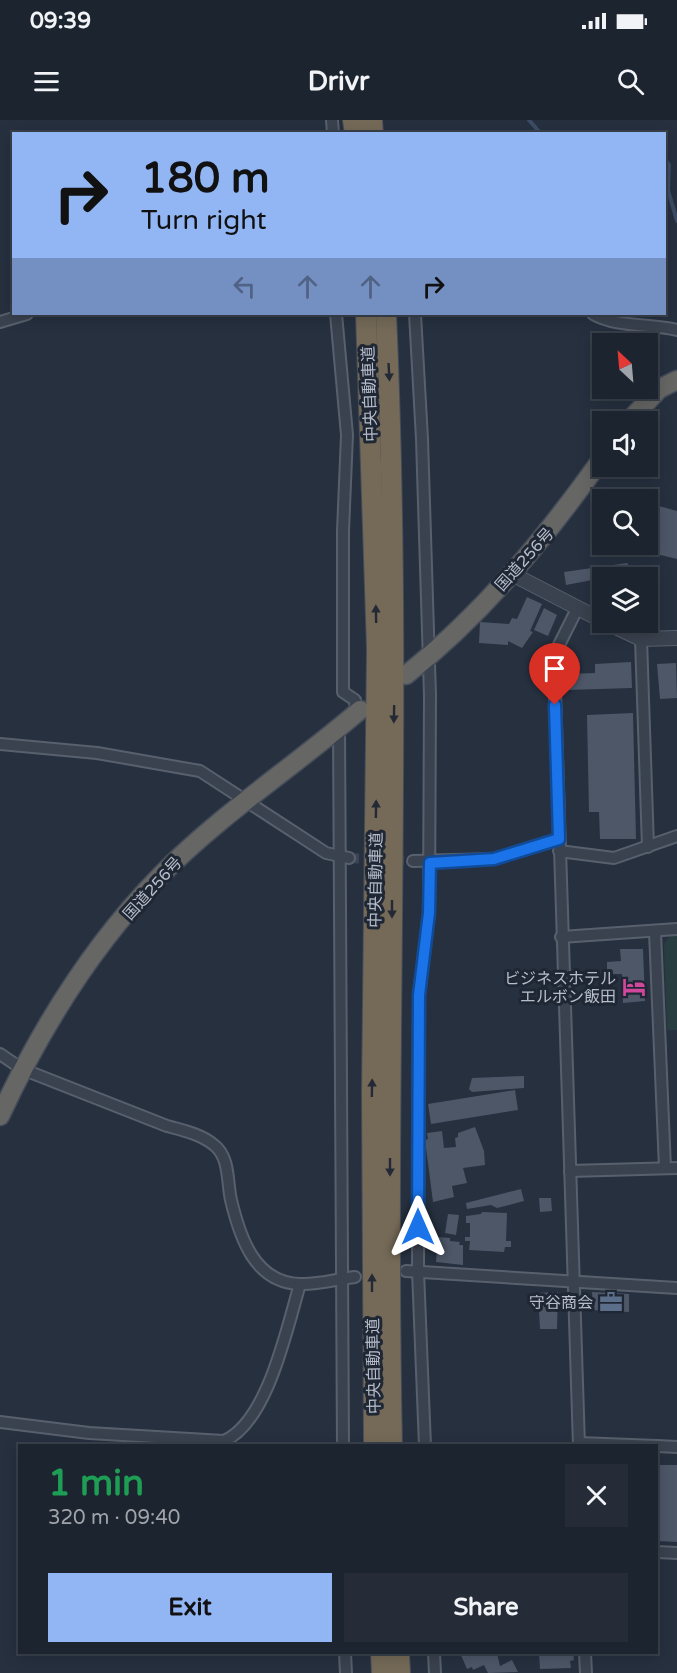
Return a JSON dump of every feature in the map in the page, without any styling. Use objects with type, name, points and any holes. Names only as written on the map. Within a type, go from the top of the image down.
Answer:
[{"type":"highway","name":"中央自動車道","points":[[366,315],[377,649],[372,1093],[374,1444]]},
{"type":"highway","name":"中央自動車道","points":[[386,315],[393,475],[395,646],[389,1298],[392,1444]]},
{"type":"highway","points":[[638,411],[659,389],[677,380]]},
{"type":"highway","name":"国道256号","points":[[406,675],[428,657],[512,574],[556,522],[592,472]]},
{"type":"highway","name":"国道256号","points":[[0,1116],[22,1069],[81,976],[131,909],[186,851],[358,712]]},
{"type":"highway","points":[[381,1654],[382,1673]]},
{"type":"highway","points":[[399,1654],[400,1673]]},
{"type":"street","points":[[0,322],[24,315]]},
{"type":"street","points":[[336,315],[347,435],[343,531],[343,692],[355,700],[358,712]]},
{"type":"street","points":[[415,315],[422,439],[428,657],[430,863],[429,913],[419,995],[418,1271],[425,1444]]},
{"type":"street","points":[[596,315],[611,321],[658,325],[677,330]]},
{"type":"street","points":[[512,574],[592,616]]},
{"type":"street","points":[[577,609],[554,660],[561,937],[579,1444]]},
{"type":"street","points":[[628,633],[641,639],[677,638]]},
{"type":"street","points":[[641,639],[648,847]]},
{"type":"street","points":[[339,728],[344,857],[341,1278],[343,1444]]},
{"type":"street","points":[[0,744],[97,753],[200,771],[326,853],[344,857]]},
{"type":"street","points":[[559,851],[614,858],[677,836]]},
{"type":"street","points":[[413,861],[430,863],[494,859],[559,839]]},
{"type":"street","points":[[561,937],[677,929]]},
{"type":"street","points":[[655,932],[665,1168]]},
{"type":"street","points":[[0,1054],[22,1069],[167,1126],[189,1132],[215,1145],[226,1164],[231,1201],[254,1263],[272,1278],[300,1284],[355,1277]]},
{"type":"street","points":[[570,1171],[677,1168]]},
{"type":"street","points":[[406,1271],[677,1288]]},
{"type":"street","points":[[0,1422],[147,1437],[224,1441],[234,1437],[254,1413],[282,1351],[300,1284]]},
{"type":"street","points":[[658,1446],[677,1447]]},
{"type":"street","points":[[658,1552],[677,1552]]},
{"type":"street","points":[[345,1654],[346,1673]]},
{"type":"street","points":[[434,1654],[435,1673]]},
{"type":"street","points":[[585,1654],[586,1673]]},
{"type":"green space","points":[[677,934],[677,1030],[667,1030],[664,944],[671,935]]},
{"type":"building","points":[[658,506],[677,511],[677,559],[658,554]]},
{"type":"building","points":[[627,563],[630,567],[599,567]]},
{"type":"building","points":[[592,568],[592,580],[566,585],[564,572]]},
{"type":"building","points":[[527,597],[542,604],[530,631],[533,632],[522,648],[508,641],[508,645],[479,643],[480,622],[509,624],[512,618],[517,619]]},
{"type":"building","points":[[544,608],[557,615],[548,636],[534,630]]},
{"type":"building","points":[[631,662],[632,688],[567,690],[567,674],[595,673],[595,664]]},
{"type":"building","points":[[676,663],[677,698],[660,699],[657,664]]},
{"type":"building","points":[[633,713],[636,839],[600,839],[599,812],[589,812],[587,715]]},
{"type":"building","name":"ビジネスホテル エルボン飯田","points":[[620,949],[643,949],[645,1001],[623,1003],[622,974],[607,974],[607,962],[621,961]]},
{"type":"building","points":[[524,1076],[524,1088],[472,1092],[469,1089],[472,1078]]},
{"type":"building","points":[[515,1090],[518,1110],[431,1124],[428,1104]]},
{"type":"building","points":[[475,1127],[484,1151],[485,1165],[463,1168],[467,1183],[452,1186],[454,1197],[433,1202],[425,1140],[428,1139],[427,1133],[442,1131],[444,1148],[456,1147],[455,1138],[458,1137],[458,1133]]},
{"type":"building","points":[[521,1189],[524,1201],[497,1208],[491,1205],[467,1209],[466,1203]]},
{"type":"building","points":[[539,1198],[551,1198],[552,1211],[540,1212]]},
{"type":"building","points":[[482,1212],[507,1213],[506,1241],[511,1241],[511,1247],[505,1247],[504,1252],[469,1250],[470,1241],[465,1241],[465,1237],[470,1237],[470,1223],[466,1223],[466,1216]]},
{"type":"building","points":[[448,1214],[459,1215],[456,1235],[445,1233]]},
{"type":"building","points":[[438,1237],[450,1238],[450,1241],[460,1242],[459,1245],[463,1245],[463,1265],[436,1262]]},
{"type":"building","points":[[558,1292],[557,1329],[540,1329],[538,1293]]},
{"type":"building","name":"守谷商会","points":[[592,1292],[629,1294],[629,1312],[593,1310]]},
{"type":"building","points":[[658,1465],[677,1465],[677,1542],[658,1541]]},
{"type":"building","points":[[460,1654],[497,1654],[500,1666],[512,1660],[518,1672],[488,1673],[484,1665],[473,1670],[472,1667],[467,1669]]},
{"type":"building","points":[[539,1654],[573,1654],[574,1660],[570,1661],[571,1668],[540,1669]]},
{"type":"waterway","points":[[529,120],[539,132]]},
{"type":"waterway","points":[[666,161],[669,165],[668,190],[677,221]]},
{"type":"tunnel","points":[[349,858],[413,861]]},
{"type":"place","name":"ビジネスホテル エルボン飯田","points":[[634,987]]},
{"type":"place","name":"守谷商会","points":[[611,1302]]},
{"type":"route","points":[[418,1227],[419,995],[429,913],[430,863],[494,859],[559,839],[555,705]]}]
